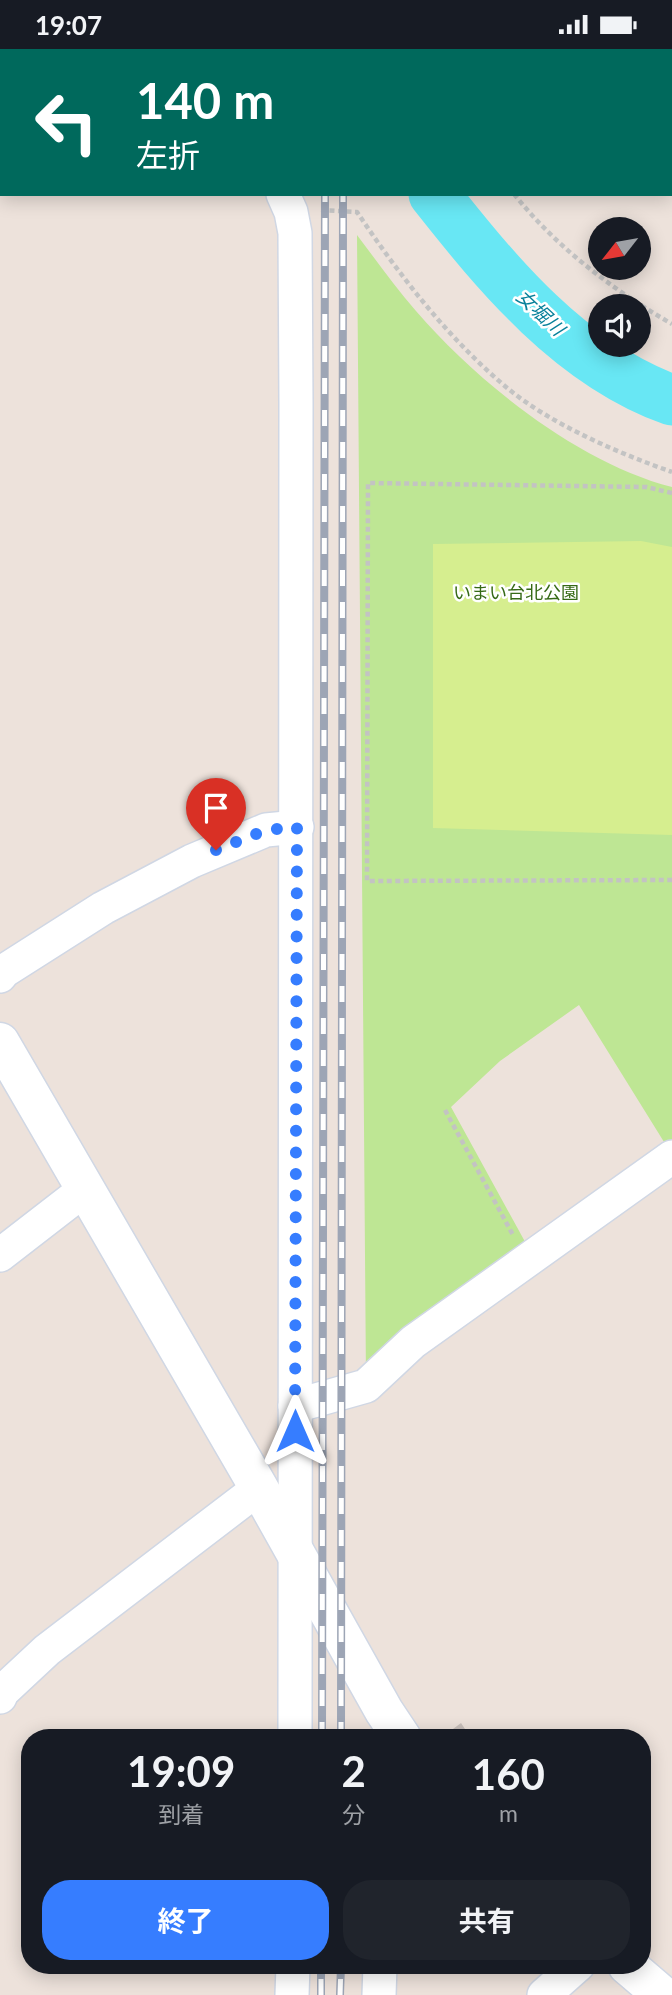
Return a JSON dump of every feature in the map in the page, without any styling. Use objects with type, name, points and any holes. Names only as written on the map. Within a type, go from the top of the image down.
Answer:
[{"type":"street","points":[[286,201],[295,233],[295,1729]]},
{"type":"street","points":[[0,976],[103,908],[192,861],[266,830],[297,827]]},
{"type":"street","points":[[0,1042],[259,1487],[389,1729]]},
{"type":"street","points":[[295,1406],[366,1386],[413,1342],[672,1157]]},
{"type":"street","points":[[0,1255],[84,1190]]},
{"type":"street","points":[[1,1693],[47,1650],[259,1487]]},
{"type":"street","points":[[292,1995],[293,1974]]},
{"type":"street","points":[[379,1995],[380,1974]]},
{"type":"street","points":[[544,1995],[568,1974]]},
{"type":"street","points":[[638,1974],[662,1995]]},
{"type":"path","points":[[516,196],[561,244],[605,280],[672,324]]},
{"type":"path","points":[[286,201],[357,212],[399,274],[455,338],[508,388],[569,428],[634,459],[672,472]]},
{"type":"path","points":[[672,493],[646,487],[368,483],[367,881],[672,880]]},
{"type":"path","points":[[445,1110],[527,1261]]},
{"type":"green space","name":"いまい台北公園","points":[[357,235],[416,311],[500,392],[566,440],[637,475],[672,487],[672,1148],[669,1150],[579,1005],[500,1061],[451,1107],[529,1249],[366,1381]]},
{"type":"green space","points":[[641,541],[672,547],[672,835],[433,828],[433,544]]},
{"type":"building","points":[[461,1723],[465,1729],[453,1729]]},
{"type":"waterway","name":"女堀川","points":[[436,196],[511,285],[569,340],[601,364],[635,384],[672,400]]},
{"type":"railway","points":[[322,1729],[325,196]]},
{"type":"railway","points":[[341,1729],[343,196]]},
{"type":"railway","points":[[321,1974],[321,1995]]},
{"type":"railway","points":[[340,1995],[341,1974]]},
{"type":"route","points":[[216,850],[266,830],[297,827],[295,1431]]}]
